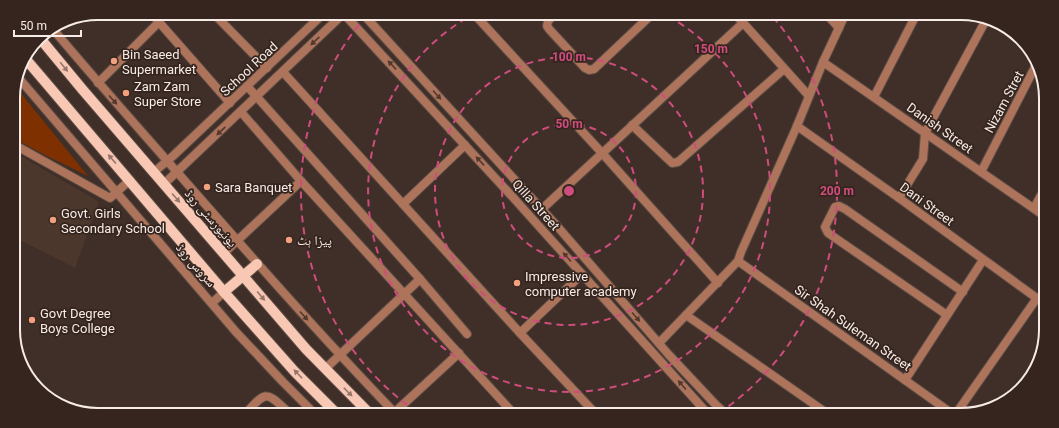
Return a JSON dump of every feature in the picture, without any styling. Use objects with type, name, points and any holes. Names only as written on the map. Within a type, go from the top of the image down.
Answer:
[{"type":"main road","name":"یونیورسٹی روڈ","points":[[43,42],[306,350],[364,408]]},
{"type":"main road","points":[[28,62],[224,292],[295,372],[331,408]]},
{"type":"main road","points":[[224,292],[257,264]]},
{"type":"street","points":[[222,20],[267,68]]},
{"type":"street","name":"School Road","points":[[154,172],[230,103],[317,20]]},
{"type":"street","points":[[164,184],[338,20]]},
{"type":"street","name":"Qilla Street","points":[[350,20],[626,321],[703,408]]},
{"type":"street","name":"Qilla Street","points":[[369,20],[542,209],[658,343],[719,408]]},
{"type":"street","points":[[480,20],[602,153],[718,283]]},
{"type":"street","points":[[550,20],[547,26],[549,29],[585,68],[591,70],[594,69],[646,20]]},
{"type":"street","points":[[542,209],[632,125],[739,20]]},
{"type":"street","points":[[741,20],[809,96]]},
{"type":"street","points":[[832,20],[839,28]]},
{"type":"street","points":[[658,343],[738,262],[823,62],[843,20]]},
{"type":"street","points":[[874,97],[913,20]]},
{"type":"street","points":[[98,83],[159,22],[230,103]]},
{"type":"street","points":[[899,198],[922,159],[925,133],[984,24]]},
{"type":"street","points":[[55,32],[236,241],[339,355],[391,408]]},
{"type":"street","name":"Danish Street","points":[[823,62],[1039,212]]},
{"type":"street","points":[[632,125],[672,163],[678,162],[784,69]]},
{"type":"street","name":"Nizam Stret","points":[[981,172],[1034,70]]},
{"type":"street","points":[[283,72],[520,333],[590,408]]},
{"type":"street","name":"سروس روڈ","points":[[22,81],[236,332],[309,408]]},
{"type":"street","points":[[247,86],[420,279],[467,334]]},
{"type":"street","points":[[241,112],[301,181],[508,408]]},
{"type":"street","name":"Dani Street","points":[[797,126],[1039,299]]},
{"type":"street","points":[[403,204],[465,145]]},
{"type":"street","points":[[20,147],[110,198],[130,180]]},
{"type":"street","points":[[224,253],[301,181]]},
{"type":"street","points":[[1034,208],[1039,199]]},
{"type":"street","points":[[947,315],[828,233],[825,227],[835,207],[839,206],[845,209],[963,292]]},
{"type":"street","points":[[905,380],[983,260]]},
{"type":"street","name":"Sir Shah Suleman Street","points":[[738,262],[944,408]]},
{"type":"street","points":[[520,333],[582,274]]},
{"type":"street","points":[[325,369],[420,279]]},
{"type":"street","points":[[212,303],[224,292]]},
{"type":"street","points":[[959,408],[1039,301]]},
{"type":"street","points":[[686,315],[819,408]]},
{"type":"street","points":[[399,408],[459,353]]},
{"type":"street","points":[[251,408],[261,397],[266,396],[275,400],[283,408]]},
{"type":"shaded area","name":"Govt. Girls Secondary School","points":[[20,156],[99,202],[75,268],[20,240]]},
{"type":"building","points":[[20,92],[88,176],[20,142]]},
{"type":"place","name":"Bin Saeed Supermarket","points":[[114,61]]},
{"type":"place","name":"Zam Zam Super Store","points":[[126,93]]},
{"type":"place","name":"Sara Banquet","points":[[207,187]]},
{"type":"place","name":"Govt. Girls Secondary School","points":[[53,220]]},
{"type":"place","name":"پیزا ہٹ","points":[[289,240]]},
{"type":"place","name":"Impressive computer academy","points":[[517,283]]},
{"type":"place","name":"Govt Degree Boys College","points":[[32,320]]}]
